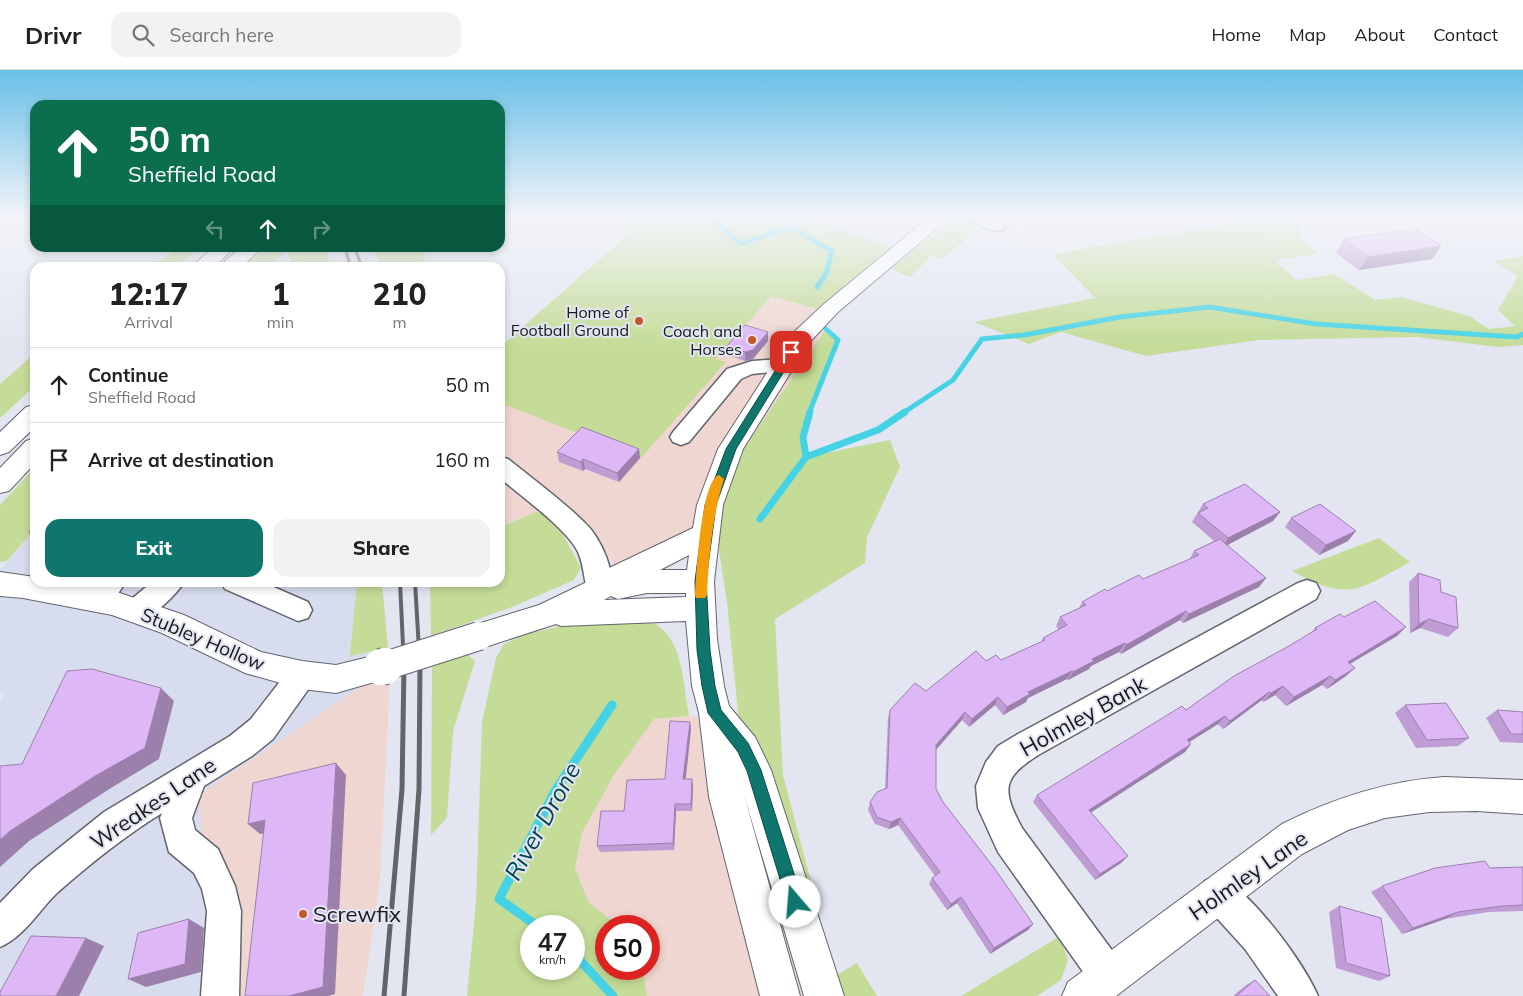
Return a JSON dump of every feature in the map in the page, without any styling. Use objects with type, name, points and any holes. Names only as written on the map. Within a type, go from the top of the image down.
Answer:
[{"type":"main road","points":[[780,996],[727,797],[715,713],[708,686],[703,650],[701,594],[706,534],[714,490],[731,449],[800,339],[831,308],[888,261]]},
{"type":"main road","points":[[0,446],[30,418]]},
{"type":"main road","points":[[0,484],[30,452]]},
{"type":"main road","name":"Stubley Hollow","points":[[63,587],[104,591],[137,611],[173,624],[256,664],[302,676],[336,679],[547,615],[599,589],[615,578],[706,534]]},
{"type":"main road","name":"Stubley Hollow","points":[[599,589],[647,582],[701,594]]},
{"type":"main road","name":"Stubley Hollow","points":[[0,584],[30,585]]},
{"type":"main road","name":"Stubley Hollow","points":[[547,615],[602,611],[701,594]]},
{"type":"main road","points":[[715,713],[743,748],[754,770],[824,996]]},
{"type":"main road","name":"Holmley Lane","points":[[1095,986],[1217,893],[1295,837],[1345,814],[1397,799],[1475,795],[1523,797]]},
{"type":"street","points":[[681,437],[734,374],[741,369],[756,366],[783,365]]},
{"type":"street","points":[[505,469],[578,531],[590,550],[598,571],[599,589]]},
{"type":"street","points":[[137,611],[165,587]]},
{"type":"street","points":[[245,587],[298,610]]},
{"type":"street","name":"Holmley Bank","points":[[1095,986],[1010,840],[994,808],[992,786],[997,772],[1009,756],[1029,744],[1091,712],[1307,592]]},
{"type":"street","name":"Wreakes Lane","points":[[0,929],[45,881],[116,823],[240,746],[262,729],[302,676]]},
{"type":"street","points":[[192,776],[176,818],[180,840],[206,861],[218,886],[224,911],[220,996]]},
{"type":"street","points":[[1217,893],[1258,936],[1282,968],[1299,996]]},
{"type":"shaded area","points":[[598,261],[700,261],[771,295],[817,309],[826,329],[743,450],[717,537],[619,573],[589,527],[536,512],[505,525],[505,343]]},
{"type":"shaded area","points":[[30,535],[30,587],[357,587],[351,656],[388,648],[390,678],[366,683],[198,795],[216,977],[213,996],[0,996],[0,702],[5,693],[0,692],[0,570]]},
{"type":"shaded area","points":[[390,678],[380,880],[363,996],[213,996],[198,795],[366,683]]},
{"type":"shaded area","points":[[689,716],[739,722],[815,897],[835,976],[838,996],[647,996],[645,980],[660,980],[660,915],[605,915],[589,903],[575,868],[582,833],[614,775],[654,719]]},
{"type":"green space","points":[[159,261],[183,261],[182,262]]},
{"type":"green space","points":[[250,261],[275,261],[274,262]]},
{"type":"green space","points":[[291,261],[330,262],[291,262]]},
{"type":"green space","points":[[379,261],[425,262],[379,262]]},
{"type":"green space","name":"Home of Football Ground","points":[[598,261],[873,261],[817,309],[771,296],[716,359],[726,362],[641,458],[505,405],[505,343]]},
{"type":"green space","points":[[901,261],[926,261],[910,277],[891,269]]},
{"type":"green space","points":[[1060,261],[1275,261],[1296,280],[1334,274],[1375,300],[1401,297],[1469,316],[1489,329],[1515,326],[1498,310],[1518,276],[1494,261],[1523,261],[1523,345],[1498,347],[1416,337],[1259,340],[1146,356],[1061,332],[1029,344],[974,322],[1095,298]]},
{"type":"green space","points":[[826,329],[838,340],[803,437],[806,457],[890,440],[900,467],[867,537],[865,563],[775,619],[783,775],[815,897],[739,722],[727,603],[717,537],[722,502],[743,450]]},
{"type":"green space","points":[[30,357],[30,391],[0,418],[0,384]]},
{"type":"green space","points":[[30,472],[30,535],[7,561],[0,562],[0,505]]},
{"type":"green space","points":[[536,512],[553,516],[581,568],[574,580],[512,607],[431,636],[430,587],[505,587],[505,525]]},
{"type":"green space","points":[[1379,538],[1410,562],[1360,588],[1346,590],[1330,588],[1292,571]]},
{"type":"green space","points":[[357,587],[382,587],[388,648],[350,656]]},
{"type":"green space","points":[[628,619],[649,621],[661,628],[669,637],[675,649],[683,676],[689,716],[654,719],[614,775],[582,833],[575,868],[589,903],[605,915],[595,915],[595,980],[645,980],[647,996],[467,996],[476,902],[482,722],[496,658],[504,644],[527,634],[586,620]]},
{"type":"green space","points":[[457,655],[468,655],[475,661],[453,731],[447,818],[431,835],[432,664]]},
{"type":"green space","points":[[1060,936],[1068,960],[1061,980],[1037,996],[961,996]]},
{"type":"green space","points":[[857,963],[877,996],[840,996],[835,976]]},
{"type":"building","points":[[745,325],[768,332],[753,350],[745,352],[727,346]]},
{"type":"building","points":[[582,427],[639,449],[617,473],[583,459],[581,462],[557,452]]},
{"type":"building","points":[[1245,484],[1280,512],[1228,538],[1198,513],[1208,508],[1203,504]]},
{"type":"building","points":[[1320,504],[1356,531],[1326,545],[1291,518]]},
{"type":"building","points":[[1220,539],[1266,578],[1189,614],[1186,611],[1126,645],[1125,643],[1092,659],[1094,661],[1073,672],[1028,692],[1030,694],[1007,707],[998,697],[972,719],[965,712],[936,745],[936,789],[943,802],[995,869],[1033,924],[994,948],[961,897],[951,904],[932,878],[940,872],[900,818],[891,822],[877,817],[870,802],[877,792],[887,788],[890,710],[915,683],[926,691],[976,651],[986,661],[996,655],[1001,660],[1045,640],[1043,638],[1067,625],[1060,617],[1086,605],[1082,602],[1105,589],[1107,591],[1139,575],[1143,579],[1199,555],[1194,551]]},
{"type":"building","points":[[1418,573],[1440,580],[1441,592],[1456,597],[1458,628],[1429,619],[1419,624]]},
{"type":"building","points":[[1375,601],[1406,627],[1348,662],[1355,668],[1335,680],[1330,676],[1294,697],[1283,686],[1271,693],[1269,692],[1230,721],[1225,716],[1187,740],[1191,744],[1089,810],[1128,856],[1100,874],[1037,795],[1182,706],[1186,710],[1234,676],[1317,629],[1315,628],[1340,614],[1344,617]]},
{"type":"building","points":[[92,669],[161,688],[145,748],[95,776],[10,831],[0,840],[0,766],[22,764],[67,671]]},
{"type":"building","points":[[1446,703],[1469,738],[1427,740],[1405,705]]},
{"type":"building","points":[[1497,710],[1523,712],[1523,734],[1511,734]]},
{"type":"building","points":[[670,721],[690,722],[683,779],[692,779],[691,804],[675,804],[673,843],[597,846],[601,811],[624,811],[627,780],[665,779]]},
{"type":"building","name":"Screwfix","points":[[336,763],[323,987],[289,996],[245,996],[265,820],[248,824],[253,783]]},
{"type":"building","points":[[1485,861],[1490,868],[1523,867],[1523,905],[1458,912],[1413,928],[1382,886],[1435,868]]},
{"type":"building","points":[[1339,906],[1381,918],[1390,976],[1346,963]]},
{"type":"building","points":[[189,919],[185,964],[128,979],[138,933]]},
{"type":"building","points":[[31,936],[86,938],[56,996],[0,996],[0,992]]},
{"type":"building","points":[[1255,980],[1270,996],[1236,996]]},
{"type":"waterway","name":"River Drone","points":[[817,287],[826,274],[829,261]]},
{"type":"waterway","points":[[903,413],[953,380],[982,339],[1024,335],[1120,317],[1209,307],[1316,324],[1517,337],[1523,334]]},
{"type":"waterway","name":"River Drone","points":[[809,413],[838,340],[826,329]]},
{"type":"waterway","name":"River Drone","points":[[806,457],[803,437],[810,412]]},
{"type":"waterway","points":[[806,457],[878,430],[905,412]]},
{"type":"waterway","name":"River Drone","points":[[760,519],[806,457]]},
{"type":"waterway","name":"River Drone","points":[[522,915],[499,899],[555,791],[612,705]]},
{"type":"waterway","name":"River Drone","points":[[585,966],[613,996]]},
{"type":"railway","points":[[400,587],[404,667]]},
{"type":"railway","points":[[415,587],[420,667]]},
{"type":"railway","points":[[384,996],[402,789],[404,667]]},
{"type":"railway","points":[[404,996],[419,789],[420,667]]},
{"type":"slow traffic","points":[[701,595],[700,581],[710,505],[719,479]]},
{"type":"place","name":"Home of Football Ground","points":[[639,321]]},
{"type":"place","name":"Coach and Horses","points":[[752,340]]},
{"type":"place","name":"Screwfix","points":[[303,914]]},
{"type":"route","points":[[791,352],[731,449],[714,490],[710,505],[700,581],[703,650],[708,686],[715,713],[743,748],[754,770],[795,902]]}]
